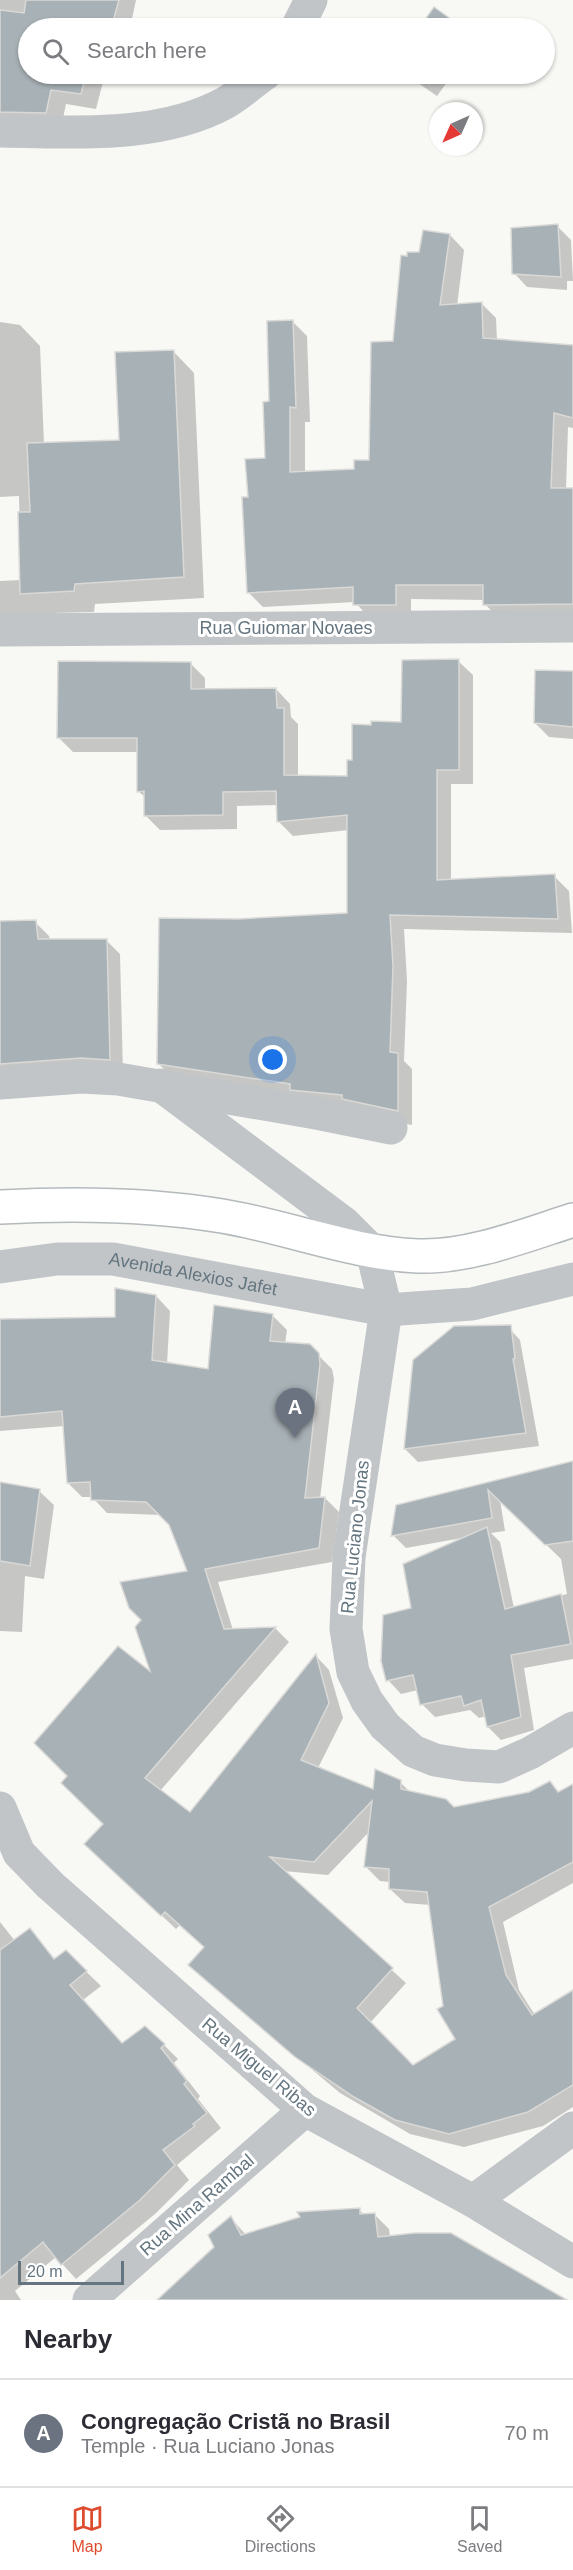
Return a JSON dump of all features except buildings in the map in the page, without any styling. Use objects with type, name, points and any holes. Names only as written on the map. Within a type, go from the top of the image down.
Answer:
[{"type":"main road","points":[[0,1207],[54,1204],[127,1206],[223,1216],[372,1251],[421,1256],[487,1248],[573,1221]]},
{"type":"street","points":[[302,18],[311,0]]},
{"type":"street","points":[[0,131],[109,132],[186,118],[225,103],[251,84]]},
{"type":"street","name":"Rua Guiomar Novaes","points":[[0,630],[573,626]]},
{"type":"street","points":[[0,1083],[82,1077],[160,1085],[391,1128]]},
{"type":"street","points":[[160,1085],[345,1223],[372,1251],[386,1310]]},
{"type":"street","name":"Avenida Alexios Jafet","points":[[0,1267],[57,1259],[113,1259],[386,1310],[472,1304],[573,1279]]},
{"type":"street","name":"Rua Luciano Jonas","points":[[386,1310],[349,1557],[346,1629],[353,1672],[367,1701],[385,1726],[413,1751],[435,1760],[499,1767],[530,1753],[573,1728]]},
{"type":"street","name":"Rua Miguel Ribas","points":[[0,1808],[19,1853],[50,1885],[305,2110],[473,2201],[573,2262]]},
{"type":"street","name":"Rua Mina Rambal","points":[[88,2300],[305,2110]]},
{"type":"street","points":[[473,2201],[573,2128]]},
{"type":"place","name":"Congregação Cristã no Brasil","points":[[295,1438]]}]
